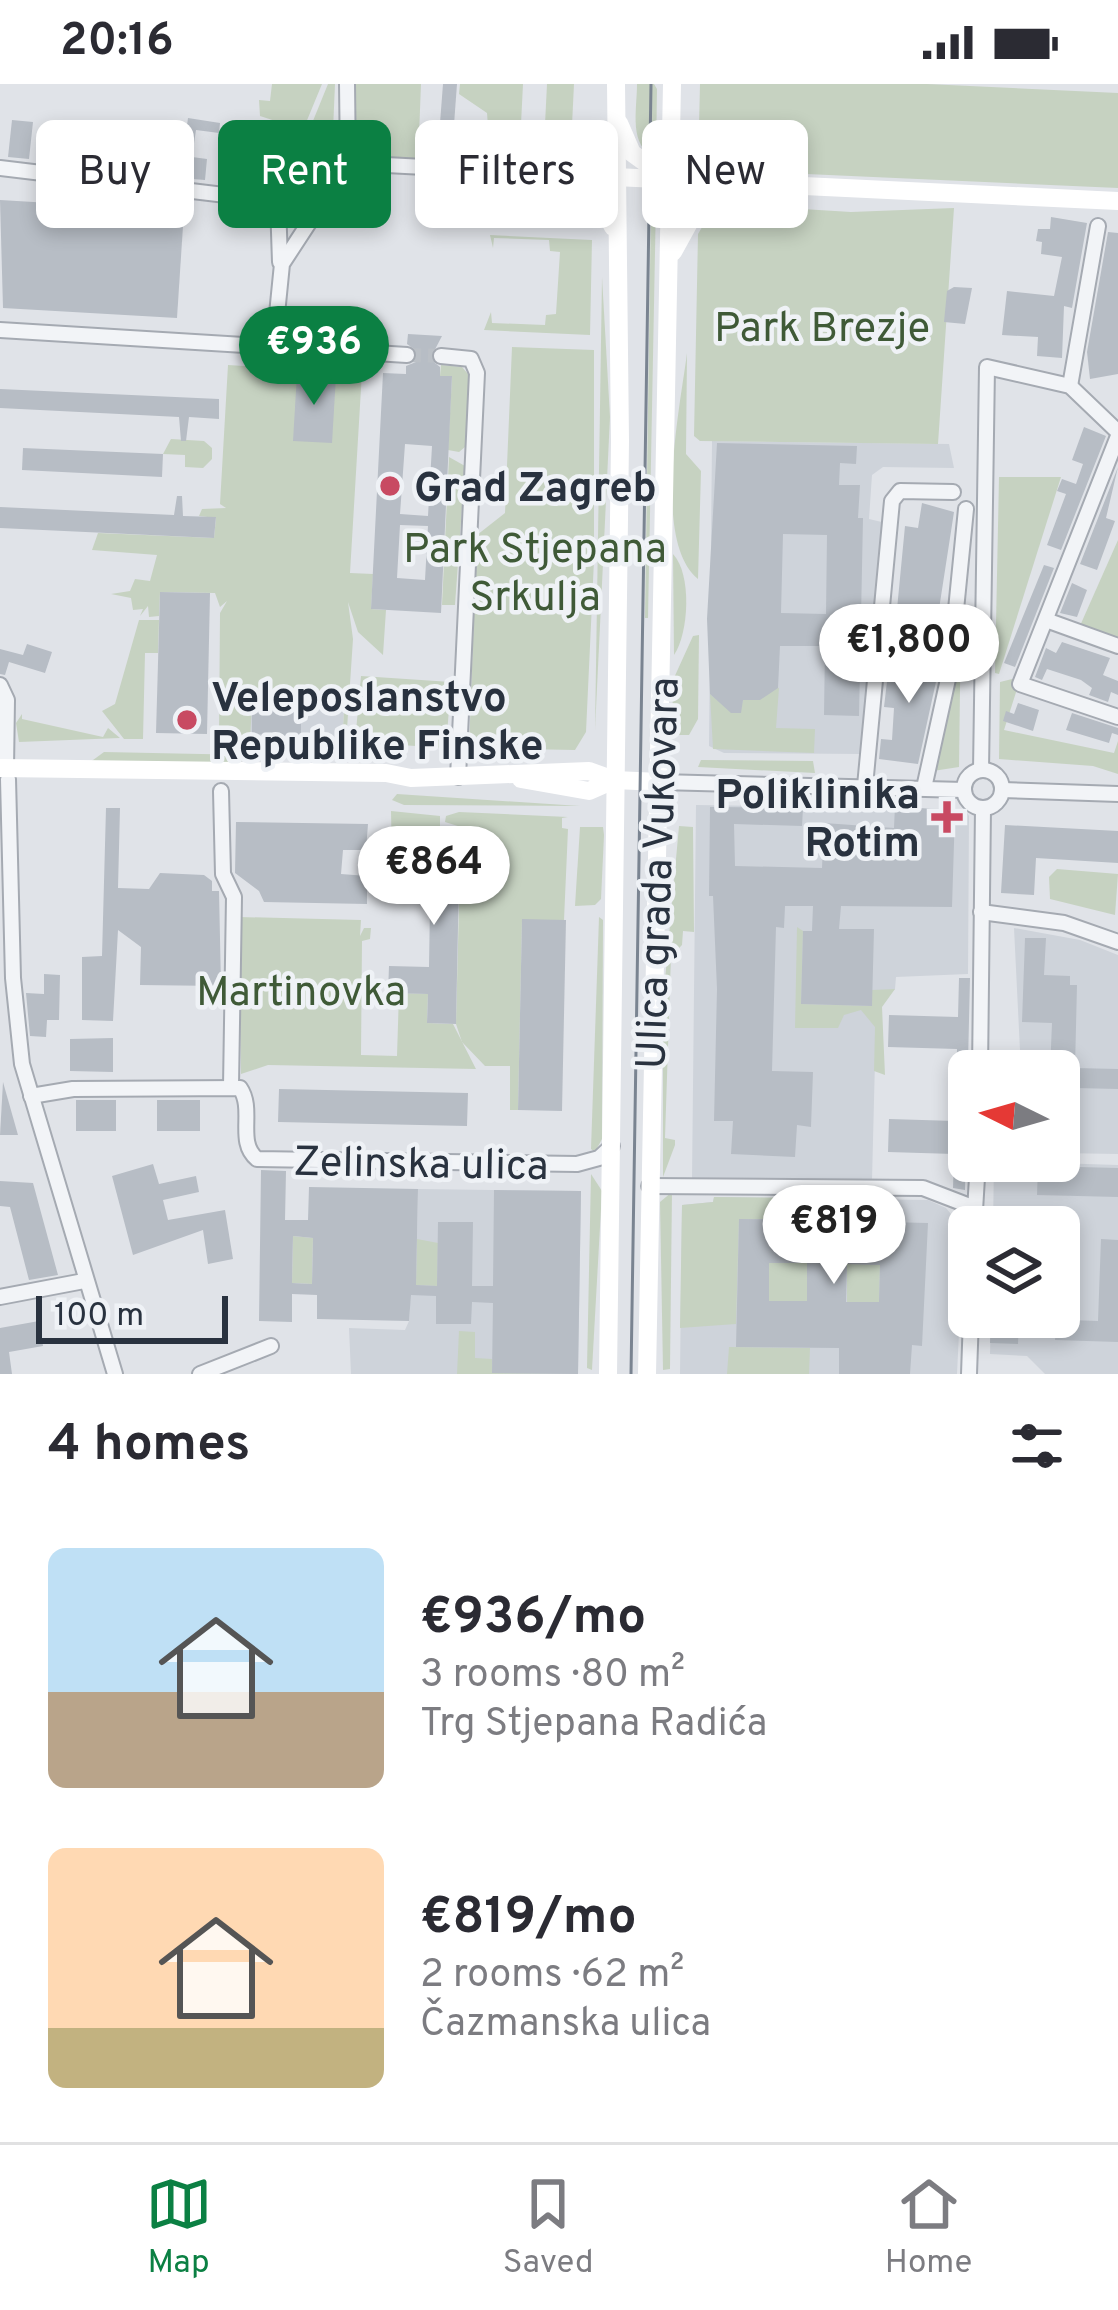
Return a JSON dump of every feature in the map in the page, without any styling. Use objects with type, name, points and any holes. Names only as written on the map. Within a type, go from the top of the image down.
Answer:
[{"type":"main road","name":"Ulica grada Vukovara","points":[[616,84],[616,120]]},
{"type":"main road","points":[[658,84],[670,120]]},
{"type":"main road","name":"Ulica grada Vukovara","points":[[670,120],[672,84]]},
{"type":"main road","points":[[616,114],[632,153],[642,160]]},
{"type":"main road","points":[[808,186],[1118,201]]},
{"type":"main road","name":"Ulica grada Vukovara","points":[[608,1374],[620,441],[614,228]]},
{"type":"main road","name":"Ulica grada Vukovara","points":[[647,1374],[659,1186],[669,228]]},
{"type":"main road","points":[[668,267],[686,228]]},
{"type":"main road","points":[[4,773],[386,773],[411,778],[516,778],[590,770],[614,780],[660,782]]},
{"type":"street","points":[[346,84],[347,120]]},
{"type":"street","points":[[0,167],[218,194]]},
{"type":"street","points":[[1070,386],[1098,226]]},
{"type":"street","points":[[274,344],[278,228]]},
{"type":"street","points":[[279,273],[305,228]]},
{"type":"street","points":[[0,330],[407,355]]},
{"type":"street","points":[[441,356],[471,359],[477,373],[458,777]]},
{"type":"street","points":[[982,770],[987,367],[1070,386],[1118,434],[1020,684],[1118,717]]},
{"type":"street","points":[[865,786],[892,501],[900,490],[952,492]]},
{"type":"street","points":[[924,788],[950,670],[966,509]]},
{"type":"street","points":[[1046,620],[1118,646]]},
{"type":"street","points":[[0,685],[7,700],[4,773],[13,978],[31,1096],[116,1374]]},
{"type":"street","points":[[982,770],[995,775],[1002,790],[998,801],[983,808],[972,805],[964,790],[968,778],[982,770]]},
{"type":"street","points":[[660,782],[964,790]]},
{"type":"street","points":[[1002,790],[1118,794]]},
{"type":"street","points":[[31,1096],[65,1090],[231,1086],[234,896],[223,874],[221,791]]},
{"type":"street","points":[[980,1050],[983,808]]},
{"type":"street","points":[[980,911],[1049,920],[1118,942]]},
{"type":"street","name":"Zelinska ulica","points":[[231,1086],[245,1093],[246,1141],[257,1159],[585,1163],[605,1154],[613,1142]]},
{"type":"street","name":"Zelinska ulica","points":[[585,1163],[600,1172],[612,1190]]},
{"type":"street","points":[[659,1186],[923,1188],[970,1206]]},
{"type":"street","points":[[0,1297],[84,1281]]},
{"type":"street","points":[[969,1374],[970,1338]]},
{"type":"street","points":[[200,1374],[271,1346]]},
{"type":"shaded area","points":[[712,441],[949,444],[954,468],[883,467],[872,475],[869,519],[886,523],[863,754],[724,753],[709,746]]},
{"type":"shaded area","points":[[251,704],[344,711],[342,743],[250,741]]},
{"type":"shaded area","points":[[696,805],[965,809],[969,816],[968,974],[896,977],[895,989],[881,1003],[876,1021],[872,1180],[692,1180]]},
{"type":"shaded area","points":[[1014,928],[1080,940],[1118,955],[1118,1154],[1080,1153],[1080,1050],[1020,1050]]},
{"type":"shaded area","points":[[1080,1164],[1118,1165],[1118,1374],[1045,1374],[1027,1356],[990,1354],[990,1338],[1080,1338],[1080,1206],[993,1206],[994,1182],[1080,1182]]},
{"type":"shaded area","points":[[418,1189],[581,1191],[578,1374],[351,1374],[349,1328],[405,1330],[409,1321],[411,1285],[416,1285]]},
{"type":"shaded area","points":[[714,1197],[928,1200],[946,1208],[948,1338],[959,1338],[957,1374],[680,1374],[682,1205],[713,1202]]},
{"type":"green space","points":[[272,84],[322,84],[307,120],[260,116],[259,100],[270,101]]},
{"type":"green space","points":[[328,84],[335,84],[333,120],[313,120]]},
{"type":"green space","points":[[351,84],[421,84],[415,161],[391,159],[391,120],[352,120]]},
{"type":"green space","points":[[460,84],[523,84],[521,120],[488,120],[487,113],[459,94]]},
{"type":"green space","points":[[547,84],[574,84],[572,120],[545,120]]},
{"type":"green space","points":[[637,84],[654,84],[657,120],[642,120],[642,146]]},
{"type":"green space","points":[[700,84],[927,84],[1118,93],[1118,188],[808,174],[808,120],[699,120]]},
{"type":"green space","name":"Park Brezje","points":[[954,208],[938,444],[700,441],[694,436],[702,228],[808,228],[808,209]]},
{"type":"green space","points":[[651,228],[655,228],[648,618]]},
{"type":"green space","points":[[490,235],[592,240],[590,335],[484,330],[491,312],[492,323],[545,325],[546,315],[556,314],[560,252],[550,251],[549,240],[494,238],[493,248]]},
{"type":"green space","points":[[602,277],[610,417],[595,730]]},
{"type":"green space","name":"Park Stjepana Srkulja","points":[[512,347],[594,350],[594,560],[586,732],[575,750],[469,748],[477,535],[505,513]]},
{"type":"green space","points":[[687,353],[686,454],[701,471],[698,579],[684,561],[672,505]]},
{"type":"green space","points":[[346,361],[355,361],[362,372],[350,573],[373,574],[371,609],[386,610],[383,655],[358,632],[348,602],[353,639],[346,744],[342,746],[344,711],[326,710],[325,705],[252,704],[250,741],[225,740],[225,728],[219,737],[220,613],[227,601],[220,607],[215,593],[160,592],[159,616],[149,617],[148,606],[140,616],[143,609],[133,610],[131,598],[111,594],[130,591],[135,579],[150,581],[157,555],[92,550],[98,533],[214,538],[216,518],[199,516],[202,509],[226,508],[220,504],[228,365],[343,372]]},
{"type":"green space","points":[[441,365],[462,367],[469,375],[465,447],[459,452],[448,450],[452,377],[440,376]]},
{"type":"green space","points":[[171,439],[204,441],[212,448],[212,459],[203,468],[185,467],[185,455],[163,454]]},
{"type":"green space","points":[[449,457],[465,466],[455,605],[442,605]]},
{"type":"green space","points":[[999,477],[1061,477],[999,674],[995,673]]},
{"type":"green space","points":[[1118,540],[1118,640],[1079,628]]},
{"type":"green space","points":[[673,554],[686,589],[683,633],[674,655]]},
{"type":"green space","points":[[961,614],[959,767],[933,771]]},
{"type":"green space","points":[[139,620],[159,620],[158,653],[145,653],[143,739],[124,739],[102,711],[115,704]]},
{"type":"green space","points":[[699,635],[698,719],[689,735],[672,735],[673,680],[693,636]]},
{"type":"green space","points":[[361,676],[451,682],[446,748],[355,742]]},
{"type":"green space","points":[[1012,679],[1018,686],[1004,730],[1114,753],[1118,741],[1118,774],[1093,766],[999,759],[1000,682]]},
{"type":"green space","points":[[779,688],[776,728],[815,729],[814,753],[713,749],[710,694],[731,712],[740,713],[743,700]]},
{"type":"green space","points":[[22,714],[22,719],[103,737],[108,728],[120,738],[19,742],[16,723]]},
{"type":"green space","points":[[104,752],[250,755],[233,765],[89,763]]},
{"type":"green space","points":[[701,760],[813,761],[815,773],[698,767]]},
{"type":"green space","points":[[397,794],[580,806],[404,805],[392,800]]},
{"type":"green space","points":[[391,811],[440,816],[440,830],[432,830],[431,866],[392,864]]},
{"type":"green space","points":[[459,812],[568,817],[562,818],[562,828],[568,829],[564,920],[522,920],[518,1110],[510,1110],[510,1066],[485,1066],[462,1042],[456,1024],[461,827],[445,822],[446,816]]},
{"type":"green space","points":[[679,826],[693,827],[694,932],[683,931],[682,945],[671,956],[665,1138],[675,1140],[675,1145],[663,1177],[663,1002]]},
{"type":"green space","points":[[580,827],[603,827],[601,899],[595,905],[575,906]]},
{"type":"green space","points":[[1057,869],[1118,874],[1115,915],[1050,899],[1049,877]]},
{"type":"green space","name":"Martinovka","points":[[239,917],[361,920],[360,936],[364,928],[371,928],[370,939],[362,941],[361,1055],[397,1056],[399,993],[428,994],[427,1023],[453,1024],[476,1069],[268,1065],[241,1074]]},
{"type":"green space","points":[[599,917],[603,920],[602,1139],[595,1152],[591,1149]]},
{"type":"green space","points":[[797,927],[803,931],[801,1004],[871,1006],[872,990],[895,989],[882,1007],[885,1075],[874,1071],[875,1027],[861,1010],[844,1015],[838,1028],[795,1028]]},
{"type":"green space","points":[[591,1174],[602,1191],[592,1370],[587,1368]]},
{"type":"green space","points":[[672,1192],[670,1369],[663,1370],[660,1202]]},
{"type":"green space","points":[[714,1197],[810,1198],[810,1220],[739,1219],[736,1324],[680,1328],[682,1205],[713,1202]]},
{"type":"green space","points":[[293,1236],[313,1238],[312,1284],[292,1283]]},
{"type":"green space","points":[[417,1239],[438,1243],[437,1286],[416,1285]]},
{"type":"green space","points":[[769,1263],[807,1263],[807,1301],[769,1301]]},
{"type":"green space","points":[[847,1264],[880,1265],[879,1302],[847,1302]]},
{"type":"green space","points":[[459,1331],[475,1332],[475,1358],[492,1359],[492,1373],[569,1374],[457,1374]]},
{"type":"green space","points":[[729,1347],[810,1348],[809,1374],[727,1374]]},
{"type":"building","points":[[443,84],[457,84],[454,120],[440,120]]},
{"type":"building","points":[[188,118],[218,123],[218,133],[196,130],[194,144],[194,120]]},
{"type":"building","points":[[12,120],[33,122],[29,159],[8,157]]},
{"type":"building","points":[[194,157],[207,159],[205,180],[194,179]]},
{"type":"building","points":[[0,200],[36,202],[36,228],[183,228],[177,318],[3,308]]},
{"type":"building","points":[[1051,217],[1087,223],[1072,308],[1064,306],[1062,358],[1037,356],[1038,337],[1002,335],[1007,291],[1054,296],[1062,257],[1041,254],[1042,242],[1036,241],[1038,229],[1050,229]]},
{"type":"building","points":[[1108,232],[1118,233],[1118,374],[1090,379],[1087,352]]},
{"type":"building","points":[[972,288],[965,324],[944,322],[947,291]]},
{"type":"building","name":"Grad Zagreb","points":[[408,334],[442,336],[430,359],[440,367],[440,376],[452,376],[441,613],[371,609],[383,373],[406,374],[406,366],[416,362],[417,351],[407,344]],"holes":[[[405,444],[432,446],[428,516],[400,514]],[[400,525],[428,526],[425,580],[397,578]]]},
{"type":"building","points":[[297,374],[336,376],[332,443],[293,441]]},
{"type":"building","points":[[0,389],[219,399],[219,419],[189,417],[186,441],[181,441],[179,417],[0,408]]},
{"type":"building","points":[[1084,427],[1106,436],[1061,550],[1047,545],[1066,494],[1057,491],[1062,479],[1076,484],[1083,464],[1072,460]]},
{"type":"building","points":[[717,443],[857,446],[856,464],[840,463],[839,485],[860,485],[858,518],[863,518],[859,716],[824,715],[825,646],[780,646],[778,688],[760,700],[743,700],[741,713],[731,713],[710,694],[707,619]],"holes":[[[783,534],[827,535],[826,614],[781,613]]]},
{"type":"building","points":[[23,448],[163,454],[162,477],[22,470]]},
{"type":"building","points":[[1118,467],[1106,518],[1115,521],[1097,570],[1080,564]]},
{"type":"building","points":[[177,496],[182,496],[183,516],[216,517],[214,538],[0,528],[0,507],[174,515]]},
{"type":"building","points":[[922,503],[954,512],[935,635],[895,630],[905,526],[918,528]]},
{"type":"building","points":[[1044,565],[1054,568],[1015,667],[1004,663]]},
{"type":"building","points":[[1072,583],[1087,590],[1077,617],[1060,613]]},
{"type":"building","points":[[160,592],[210,593],[207,734],[156,733]]},
{"type":"building","points":[[1062,642],[1110,658],[1103,675],[1118,681],[1118,695],[1111,692],[1108,702],[1089,695],[1092,688],[1081,680],[1047,669],[1042,680],[1035,677],[1046,648],[1056,653]]},
{"type":"building","points":[[27,644],[52,652],[45,673],[9,662],[5,675],[0,674],[0,649],[23,655]]},
{"type":"building","points":[[935,644],[941,645],[939,668],[918,764],[879,759],[881,739],[892,740],[894,708],[884,707],[890,656],[933,662]]},
{"type":"building","points":[[1018,703],[1039,710],[1033,731],[1003,721],[1006,711],[1014,714]]},
{"type":"building","points":[[252,709],[301,710],[301,737],[252,734]]},
{"type":"building","points":[[1072,713],[1118,728],[1118,735],[1112,733],[1109,743],[1066,730]]},
{"type":"building","points":[[895,806],[955,811],[952,907],[841,906],[839,929],[874,929],[872,1006],[801,1004],[803,931],[812,931],[813,906],[785,906],[784,928],[776,927],[772,1071],[813,1072],[811,1127],[797,1125],[795,1157],[731,1154],[733,1121],[714,1121],[717,989],[713,896],[709,896],[710,807],[803,808],[802,826],[734,824],[735,866],[822,868],[824,823],[894,828]]},
{"type":"building","name":"Martinovka","points":[[106,808],[120,808],[118,888],[149,889],[160,873],[204,875],[212,881],[212,891],[219,891],[221,986],[140,985],[141,947],[118,930],[113,1021],[82,1020],[82,957],[102,956]]},
{"type":"building","points":[[236,822],[368,824],[366,850],[343,850],[341,874],[367,876],[367,904],[264,902],[259,891],[235,873]]},
{"type":"building","points":[[1005,825],[1118,831],[1118,863],[1036,858],[1034,895],[1001,893]]},
{"type":"building","points":[[432,830],[460,830],[456,1024],[427,1023],[428,994],[388,993],[389,966],[429,967],[430,904],[398,902],[399,865],[431,866]]},
{"type":"building","points":[[522,919],[566,920],[562,1111],[518,1110]]},
{"type":"building","points":[[1025,938],[1046,938],[1044,975],[1070,976],[1070,985],[1077,985],[1075,1050],[1051,1050],[1052,1023],[1022,1022]]},
{"type":"building","points":[[44,974],[60,975],[59,1020],[47,1020],[46,1037],[30,1036],[26,993],[44,994]]},
{"type":"building","points":[[959,978],[970,978],[968,1050],[888,1047],[889,1015],[958,1017]]},
{"type":"building","points":[[113,1038],[113,1072],[70,1071],[70,1039]]},
{"type":"building","points":[[1080,1068],[1118,1069],[1118,1089],[1080,1088]]},
{"type":"building","points":[[3,1082],[18,1135],[0,1135]]},
{"type":"building","points":[[279,1089],[468,1093],[467,1126],[278,1122]]},
{"type":"building","points":[[76,1100],[116,1100],[116,1131],[76,1131]]},
{"type":"building","points":[[157,1100],[200,1100],[200,1131],[157,1131]]},
{"type":"building","points":[[889,1119],[948,1121],[948,1154],[888,1152]]},
{"type":"building","points":[[153,1164],[159,1184],[196,1176],[199,1192],[163,1200],[168,1220],[225,1210],[233,1259],[208,1264],[203,1230],[133,1255],[112,1176]]},
{"type":"building","points":[[1080,1167],[1118,1168],[1118,1197],[1037,1195],[1037,1182],[1080,1182]]},
{"type":"building","points":[[261,1170],[286,1171],[285,1220],[308,1220],[309,1187],[418,1189],[416,1285],[437,1286],[438,1222],[473,1222],[472,1286],[493,1286],[494,1190],[581,1191],[578,1374],[492,1373],[493,1303],[472,1302],[471,1324],[436,1324],[436,1296],[411,1295],[409,1321],[317,1319],[317,1295],[292,1294],[292,1322],[259,1321]],"holes":[[[293,1236],[313,1238],[312,1284],[292,1283]]]},
{"type":"building","points":[[0,1181],[33,1183],[58,1275],[29,1280],[10,1207],[0,1206]]},
{"type":"building","points":[[810,1198],[842,1199],[842,1221],[928,1223],[922,1346],[912,1345],[910,1374],[839,1374],[839,1348],[736,1347],[739,1219],[810,1220]],"holes":[[[769,1263],[807,1263],[807,1301],[769,1301]],[[847,1264],[880,1265],[879,1302],[846,1302]]]},
{"type":"building","points":[[1101,1239],[1118,1240],[1118,1342],[1055,1340],[1080,1338],[1080,1320],[1098,1321]]},
{"type":"building","points":[[39,1321],[43,1346],[9,1352],[12,1374],[0,1374],[0,1328]]},
{"type":"building","points":[[990,1338],[1018,1338],[1018,1344],[990,1343]]},
{"type":"tunnel","points":[[407,355],[441,356]]},
{"type":"tram line","points":[[631,1374],[651,84]]},
{"type":"place","name":"Grad Zagreb","points":[[390,486]]},
{"type":"place","name":"Veleposlanstvo Republike Finske","points":[[187,720]]},
{"type":"place","name":"Poliklinika Rotim","points":[[947,817]]}]
